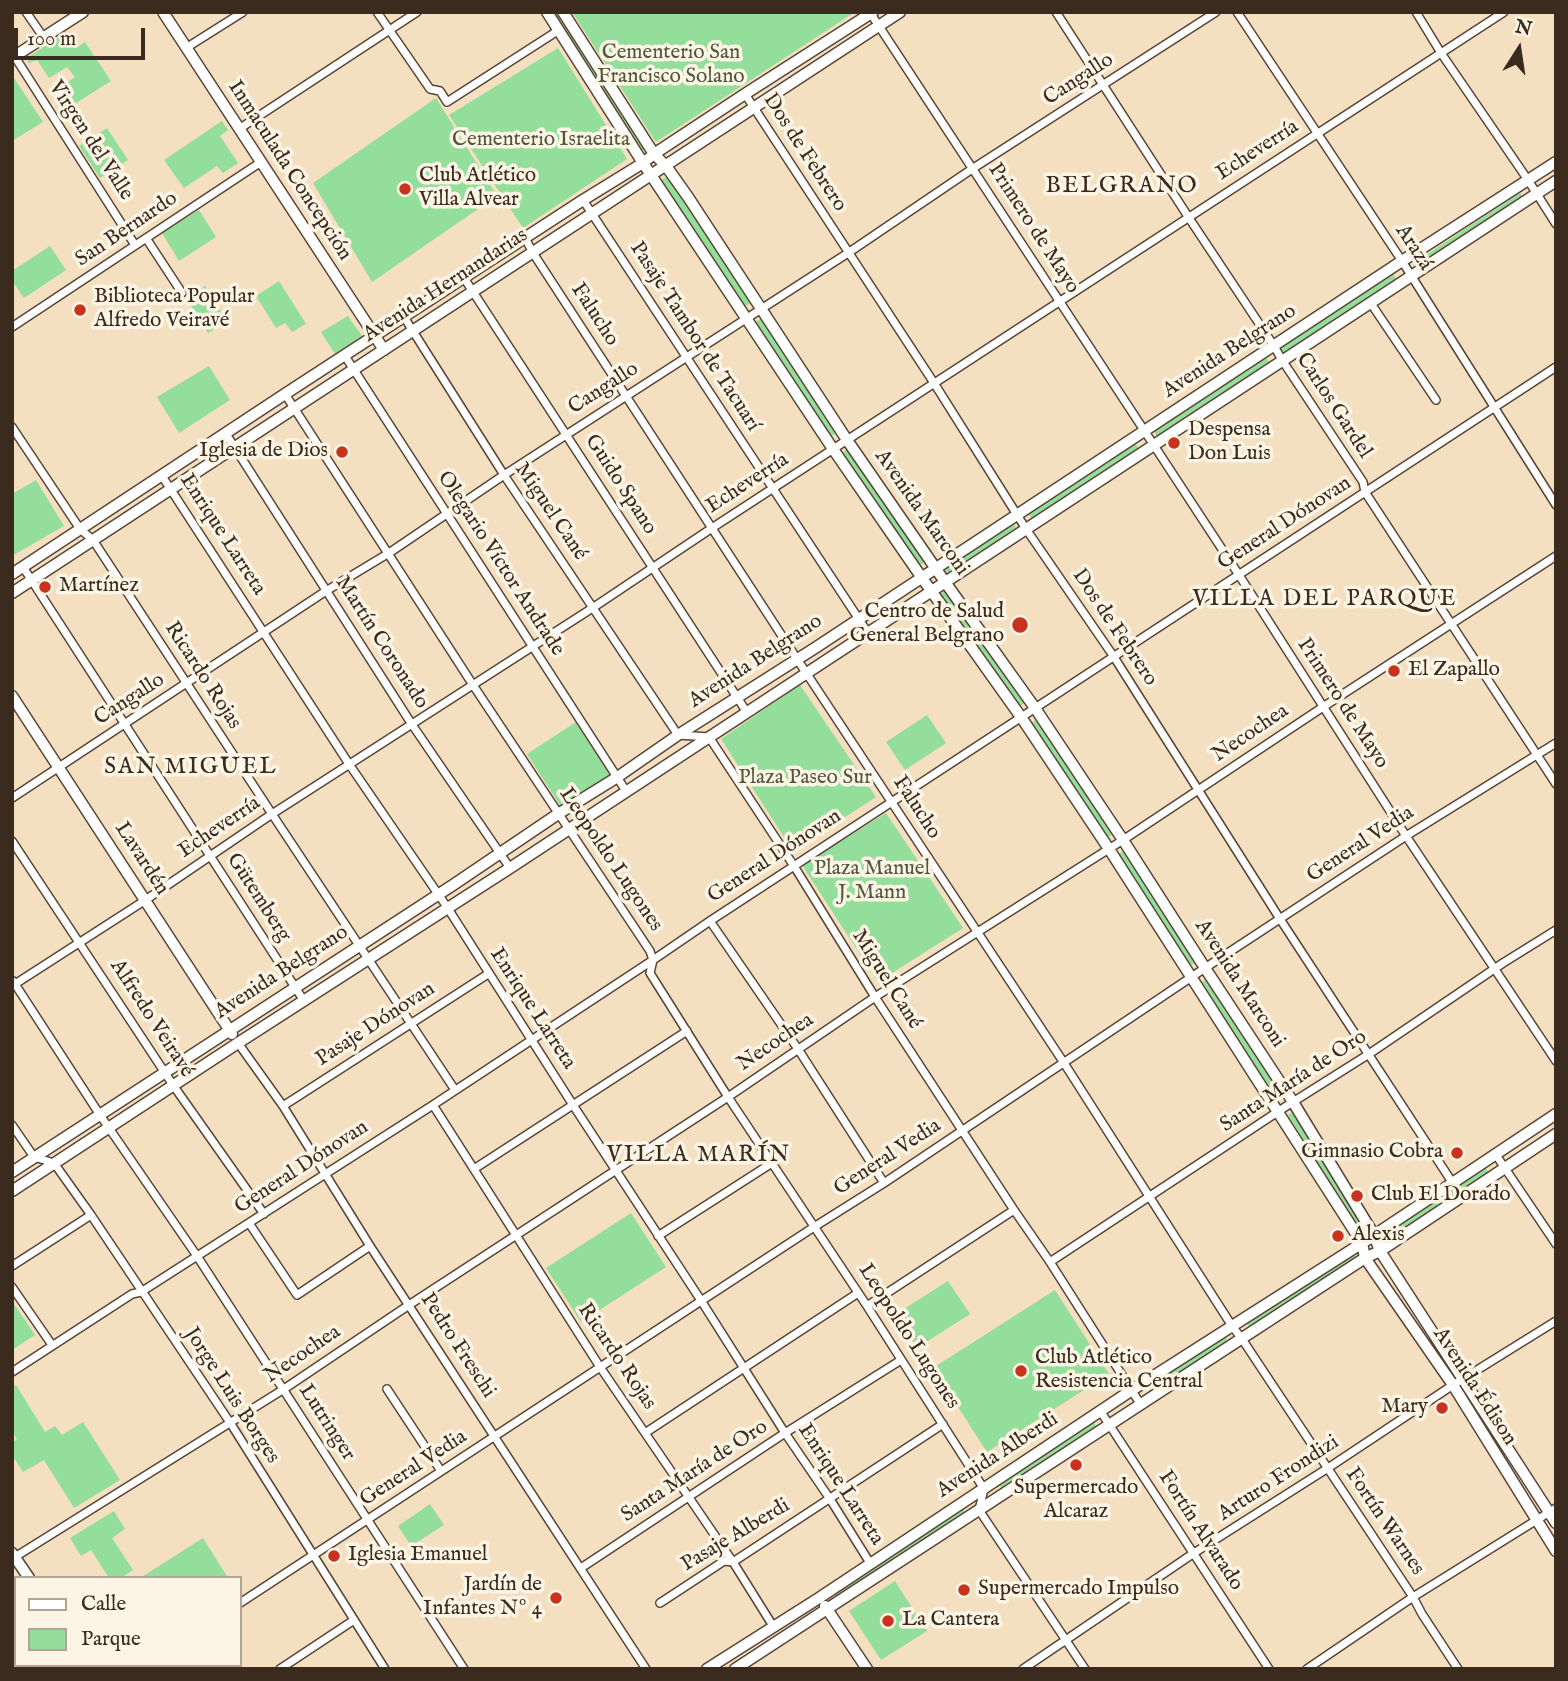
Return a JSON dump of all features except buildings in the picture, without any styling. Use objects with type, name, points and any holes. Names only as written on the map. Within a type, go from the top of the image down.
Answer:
[{"type":"main road","points":[[14,57],[83,12]]},
{"type":"main road","name":"Inmaculada Concepción","points":[[163,12],[384,350]]},
{"type":"main road","name":"Avenida Marconi","points":[[547,12],[643,163],[833,449],[1021,717],[1362,1243]]},
{"type":"main road","name":"Avenida Marconi","points":[[563,12],[654,154],[688,197],[847,440],[1035,708],[1123,840],[1293,1102],[1374,1234],[1380,1251]]},
{"type":"main road","name":"Avenida Hernandarias","points":[[12,593],[900,12]]},
{"type":"main road","name":"Avenida Hernandarias","points":[[12,574],[872,13]]},
{"type":"main road","name":"Avenida Belgrano","points":[[12,1172],[1556,162]]},
{"type":"main road","name":"Avenida Belgrano","points":[[12,1191],[868,634],[1556,181]]},
{"type":"main road","name":"Lavardén","points":[[12,696],[237,1043]]},
{"type":"main road","name":"Avenida Alberdi","points":[[707,1669],[1556,1114]]},
{"type":"main road","name":"Avenida Alberdi","points":[[735,1669],[1556,1134]]},
{"type":"main road","name":"Avenida Édison","points":[[1362,1243],[1365,1258],[1452,1385],[1556,1551]]},
{"type":"main road","name":"Avenida Édison","points":[[1380,1251],[1552,1510],[1556,1523]]},
{"type":"main road","points":[[13,1555],[28,1576]]},
{"type":"main road","points":[[819,1598],[867,1669]]},
{"type":"street","points":[[26,12],[44,38]]},
{"type":"street","points":[[186,48],[243,12]]},
{"type":"street","points":[[377,12],[430,89],[440,91],[447,102],[559,30]]},
{"type":"street","points":[[239,129],[417,12]]},
{"type":"street","name":"Carlos Gardel","points":[[1056,12],[1363,482],[1365,492],[1556,784]]},
{"type":"street","name":"Cangallo","points":[[12,798],[1216,12]]},
{"type":"street","name":"Arazá","points":[[1237,12],[1402,261],[1556,505]]},
{"type":"street","points":[[1416,12],[1556,224]]},
{"type":"street","name":"Echeverría","points":[[13,983],[144,901],[411,723],[594,607],[1504,12]]},
{"type":"street","name":"Primero de Mayo","points":[[872,13],[1406,836],[1556,1061]]},
{"type":"street","name":"Virgen del Valle","points":[[14,57],[135,245]]},
{"type":"street","name":"Dos de Febrero","points":[[745,94],[1026,528],[1114,657],[1280,919],[1452,1182]]},
{"type":"street","name":"San Bernardo","points":[[12,327],[261,162]]},
{"type":"street","name":"Pasaje Tambor de Tacuarí","points":[[583,200],[868,634]]},
{"type":"street","points":[[146,238],[182,293]]},
{"type":"street","name":"Falucho","points":[[525,238],[797,659],[1064,1063],[1232,1326]]},
{"type":"street","name":"Guido Spano","points":[[464,278],[746,711]]},
{"type":"street","points":[[1370,302],[1436,400]]},
{"type":"street","name":"Miguel Cané","points":[[404,317],[504,475],[678,735]]},
{"type":"street","name":"Olegario Víctor Andrade","points":[[345,356],[626,792]]},
{"type":"street","name":"General Dónovan","points":[[12,1372],[433,1105],[1556,367]]},
{"type":"street","name":"Leopoldo Lugones","points":[[285,394],[473,685],[650,951],[653,960],[650,974],[984,1489]]},
{"type":"street","name":"Ricardo Rojas","points":[[12,427],[80,529],[93,540],[455,1090]]},
{"type":"street","name":"Martín Coronado","points":[[226,434],[411,723],[510,868]]},
{"type":"street","name":"Enrique Larreta","points":[[162,476],[349,764],[439,894],[488,974],[870,1563]]},
{"type":"street","name":"Necochea","points":[[13,1555],[231,1424],[515,1235],[729,1097],[875,997],[1123,840],[1556,556]]},
{"type":"street","name":"Gütemberg","points":[[23,567],[304,1001]]},
{"type":"street","points":[[678,735],[709,737]]},
{"type":"street","name":"Miguel Cané","points":[[709,737],[1141,1405]]},
{"type":"street","name":"General Vedia","points":[[242,1602],[884,1183],[1406,836],[1556,743]]},
{"type":"street","name":"Alfredo Veiravé","points":[[12,841],[164,1073],[264,1214]]},
{"type":"street","points":[[710,921],[798,1049],[884,1183]]},
{"type":"street","name":"Santa María de Oro","points":[[1050,1262],[1556,930]]},
{"type":"street","name":"Pasaje Dónovan","points":[[283,1107],[488,974]]},
{"type":"street","points":[[13,983],[110,1128]]},
{"type":"street","points":[[474,1169],[687,1031]]},
{"type":"street","name":"Pedro Freschi","points":[[237,1043],[283,1107],[370,1246],[646,1669]]},
{"type":"street","name":"Ricardo Rojas","points":[[433,1105],[600,1367],[733,1562],[773,1626]]},
{"type":"street","points":[[12,1125],[34,1157],[54,1163]]},
{"type":"street","name":"Lutringer","points":[[110,1128],[197,1256],[464,1669]]},
{"type":"street","points":[[1496,1155],[1556,1244]]},
{"type":"street","name":"Jorge Luis Borges","points":[[54,1163],[231,1424],[385,1669]]},
{"type":"street","points":[[658,1236],[772,1163]]},
{"type":"street","points":[[867,1306],[1014,1210]]},
{"type":"street","points":[[12,1266],[90,1214]]},
{"type":"street","points":[[249,1223],[297,1295],[370,1246]]},
{"type":"street","points":[[12,1287],[52,1345]]},
{"type":"street","points":[[645,1433],[858,1293]]},
{"type":"street","name":"Arturo Frondizi","points":[[1023,1669],[1194,1553],[1452,1385],[1556,1321]]},
{"type":"street","name":"Fortín Warnes","points":[[1232,1326],[1458,1669]]},
{"type":"street","name":"Santa María de Oro","points":[[581,1568],[901,1360]]},
{"type":"street","points":[[387,1389],[440,1471]]},
{"type":"street","name":"Fortín Alvarado","points":[[1101,1412],[1269,1669]]},
{"type":"street","name":"Pasaje Alberdi","points":[[660,1603],[724,1561],[733,1562],[943,1423]]},
{"type":"street","points":[[984,1489],[979,1510],[1086,1669]]},
{"type":"street","points":[[1307,1669],[1413,1597],[1552,1510]]},
{"type":"street","points":[[280,1669],[354,1620]]},
{"type":"green space","points":[[552,12],[558,12],[646,148],[642,151]]},
{"type":"green space","name":"Cementerio San Francisco Solano","points":[[572,12],[855,12],[656,142]]},
{"type":"green space","points":[[66,32],[76,48],[85,42],[111,81],[73,105],[61,87],[75,77],[67,67],[49,78],[37,60],[29,63],[27,58]]},
{"type":"green space","name":"Cementerio Israelita","points":[[558,48],[627,159],[523,228],[449,115]]},
{"type":"green space","points":[[12,75],[43,122],[12,141]]},
{"type":"green space","name":"Club Atlético Villa Alvear","points":[[436,98],[497,196],[372,282],[313,183]]},
{"type":"green space","points":[[222,121],[228,130],[220,136],[238,163],[223,173],[217,166],[184,188],[164,160]]},
{"type":"green space","points":[[107,128],[128,160],[100,178],[79,146]]},
{"type":"green space","points":[[668,176],[751,303],[744,307],[661,180]]},
{"type":"green space","points":[[1520,193],[1524,198],[1419,267],[1415,262]]},
{"type":"green space","points":[[199,210],[216,237],[179,261],[162,233]]},
{"type":"green space","points":[[50,246],[66,270],[24,298],[12,281],[12,271]]},
{"type":"green space","points":[[1393,274],[1396,279],[1284,353],[1280,348]]},
{"type":"green space","points":[[279,281],[306,324],[292,332],[285,323],[276,328],[256,296]]},
{"type":"green space","points":[[205,286],[227,321],[208,333],[186,298]]},
{"type":"green space","points":[[348,316],[362,336],[335,354],[321,332]]},
{"type":"green space","points":[[762,318],[838,432],[830,437],[754,323]]},
{"type":"green space","points":[[1266,358],[1270,363],[1157,437],[1154,431]]},
{"type":"green space","points":[[209,366],[230,400],[179,433],[157,397]]},
{"type":"green space","points":[[1135,443],[1139,449],[1032,519],[1028,513]]},
{"type":"green space","points":[[849,448],[927,561],[920,565],[842,453]]},
{"type":"green space","points":[[36,480],[64,526],[12,556],[12,494]]},
{"type":"green space","points":[[1013,523],[1017,529],[948,574],[944,568]]},
{"type":"green space","points":[[948,589],[1026,702],[1019,707],[940,594]]},
{"type":"green space","name":"Plaza Paseo Sur","points":[[800,685],[876,797],[793,851],[721,739]]},
{"type":"green space","points":[[927,715],[946,743],[905,770],[886,742]]},
{"type":"green space","points":[[1037,719],[1112,835],[1106,838],[1031,723]]},
{"type":"green space","points":[[576,722],[611,775],[561,807],[527,754]]},
{"type":"green space","name":"Plaza Manuel J. Mann","points":[[886,813],[963,928],[878,982],[802,865]]},
{"type":"green space","points":[[1123,851],[1196,962],[1190,966],[1117,855]]},
{"type":"green space","points":[[1208,978],[1281,1093],[1274,1097],[1202,982]]},
{"type":"green space","points":[[1293,1112],[1366,1230],[1361,1233],[1288,1115]]},
{"type":"green space","points":[[1485,1167],[1489,1173],[1385,1241],[1382,1236]]},
{"type":"green space","points":[[631,1213],[666,1267],[581,1322],[546,1268]]},
{"type":"green space","points":[[1353,1253],[1356,1258],[1250,1328],[1246,1323]]},
{"type":"green space","points":[[948,1281],[970,1314],[917,1348],[896,1314]]},
{"type":"green space","name":"Club Atlético Resistencia Central","points":[[1055,1290],[1109,1374],[987,1452],[933,1368]]},
{"type":"green space","points":[[12,1301],[35,1335],[12,1350]]},
{"type":"green space","points":[[1225,1337],[1228,1342],[1149,1391],[1146,1386]]},
{"type":"green space","points":[[16,1385],[45,1432],[55,1426],[62,1435],[83,1422],[120,1480],[74,1508],[44,1460],[23,1472],[12,1455],[12,1443],[17,1439],[12,1431],[12,1387]]},
{"type":"green space","points":[[1094,1423],[1097,1428],[1003,1490],[999,1485]]},
{"type":"green space","points":[[430,1504],[444,1525],[411,1546],[398,1526]]},
{"type":"green space","points":[[963,1509],[966,1514],[836,1598],[833,1593]]},
{"type":"green space","points":[[114,1511],[125,1529],[112,1538],[133,1570],[124,1576],[108,1576],[91,1550],[81,1556],[70,1538]]},
{"type":"green space","points":[[203,1538],[227,1576],[143,1576]]},
{"type":"green space","name":"La Cantera","points":[[895,1581],[927,1631],[881,1660],[849,1611]]},
{"type":"place","name":"Club Atlético Villa Alvear","points":[[405,189]]},
{"type":"place","name":"Biblioteca Popular Alfredo Veiravé","points":[[80,310]]},
{"type":"place","name":"Despensa Don Luis","points":[[1174,443]]},
{"type":"place","name":"Iglesia de Dios","points":[[342,452]]},
{"type":"place","name":"Martínez","points":[[45,587]]},
{"type":"place","name":"Centro de Salud General Belgrano","points":[[1020,625]]},
{"type":"place","name":"El Zapallo","points":[[1394,671]]},
{"type":"place","name":"Gimnasio Cobra","points":[[1457,1153]]},
{"type":"place","name":"Club El Dorado","points":[[1357,1196]]},
{"type":"place","name":"Alexis","points":[[1338,1236]]},
{"type":"place","name":"Club Atlético Resistencia Central","points":[[1021,1371]]},
{"type":"place","name":"Mary","points":[[1442,1408]]},
{"type":"place","name":"Supermercado Alcaraz","points":[[1076,1465]]},
{"type":"place","name":"Iglesia Emanuel","points":[[334,1556]]},
{"type":"place","name":"Supermercado Impulso","points":[[964,1590]]},
{"type":"place","name":"Jardín de Infantes Nº 4","points":[[556,1598]]},
{"type":"place","name":"La Cantera","points":[[888,1621]]},
{"type":"district","name":"BELGRANO","points":[[1122,187]]},
{"type":"district","name":"VILLA DEL PARQUE","points":[[1325,600]]},
{"type":"district","name":"SAN MIGUEL","points":[[191,768]]},
{"type":"district","name":"VILLA MARÍN","points":[[699,1156]]}]
